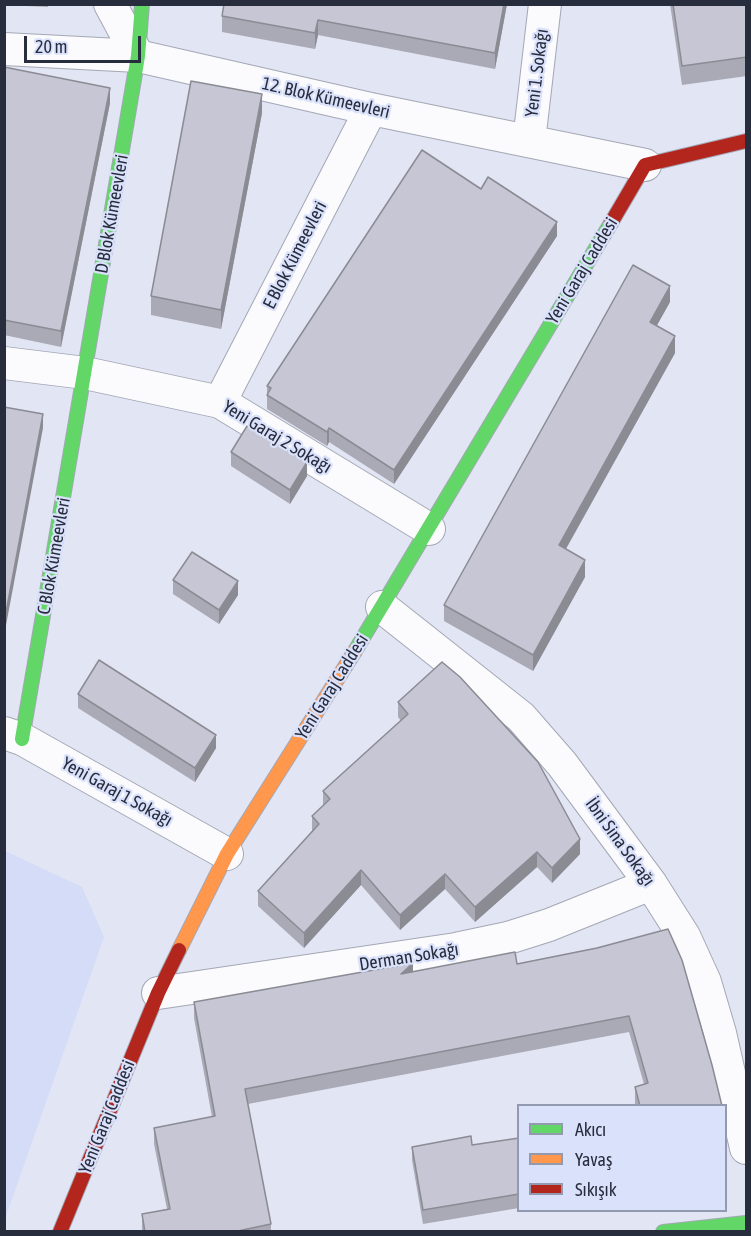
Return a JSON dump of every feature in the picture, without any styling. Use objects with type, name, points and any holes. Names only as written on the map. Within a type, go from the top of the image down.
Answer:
[{"type":"street","points":[[110,4],[138,56]]},
{"type":"street","name":"D Blok Kümeevleri","points":[[85,373],[138,56],[142,4]]},
{"type":"street","name":"Yeni 1. Sokağı","points":[[529,141],[545,4]]},
{"type":"street","name":"12. Blok Kümeevleri","points":[[4,49],[138,56],[370,109],[645,165]]},
{"type":"street","name":"E Blok Kümeevleri","points":[[220,402],[370,109]]},
{"type":"street","points":[[645,165],[747,141]]},
{"type":"street","name":"Yeni Garaj Caddesi","points":[[60,1232],[158,993],[227,854],[382,607],[645,165]]},
{"type":"street","name":"Yeni Garaj 2 Sokağı","points":[[4,363],[85,373],[220,402],[429,529]]},
{"type":"street","name":"C Blok Kümeevleri","points":[[14,736],[85,373]]},
{"type":"street","name":"İbni Sina Sokağı","points":[[382,607],[520,717],[562,764],[651,884],[684,936],[705,982],[720,1033],[747,1148]]},
{"type":"street","name":"Yeni Garaj 1 Sokağı","points":[[14,736],[227,854]]},
{"type":"street","name":"Derman Sokağı","points":[[158,993],[467,947],[549,925],[651,884]]},
{"type":"street","points":[[663,1232],[747,1223]]},
{"type":"shaded area","points":[[5,851],[82,887],[104,937],[5,1219]]},
{"type":"building","points":[[224,4],[504,4],[495,53],[318,20],[315,33],[222,16]]},
{"type":"building","points":[[673,4],[747,4],[747,57],[682,66]]},
{"type":"building","points":[[4,67],[110,88],[61,331],[4,320]]},
{"type":"building","points":[[191,81],[262,94],[221,310],[151,296]]},
{"type":"building","points":[[422,150],[481,189],[488,177],[557,222],[394,470],[329,428],[327,432],[267,395],[271,388],[267,386]]},
{"type":"building","points":[[633,265],[670,286],[650,322],[675,336],[559,545],[585,560],[533,655],[444,605]]},
{"type":"building","points":[[4,407],[43,414],[4,623]]},
{"type":"building","points":[[247,426],[307,462],[290,490],[231,452]]},
{"type":"building","points":[[192,552],[238,581],[219,610],[173,580]]},
{"type":"building","points":[[99,660],[216,735],[195,768],[78,694]]},
{"type":"building","points":[[442,662],[460,677],[538,762],[580,839],[552,868],[537,852],[475,907],[445,874],[400,915],[361,870],[304,933],[258,891],[319,824],[312,816],[330,799],[323,791],[408,714],[398,702]]},
{"type":"building","points":[[668,929],[682,960],[722,1104],[639,1104],[635,1087],[648,1083],[629,1016],[245,1089],[271,1224],[233,1232],[145,1232],[142,1214],[170,1209],[154,1128],[215,1116],[194,1002],[413,963],[401,974],[515,952],[517,964],[597,948]]},
{"type":"building","points":[[471,1136],[472,1145],[517,1138],[517,1194],[423,1210],[412,1147]]},
{"type":"traffic: fast","points":[[22,739],[138,56],[142,4]]},
{"type":"traffic: fast","points":[[355,651],[611,223]]},
{"type":"traffic: fast","points":[[663,1232],[746,1223]]},
{"type":"traffic: slow","points":[[179,950],[227,854],[355,651]]},
{"type":"traffic: jam","points":[[611,223],[645,165],[746,141]]},
{"type":"traffic: jam","points":[[60,1232],[158,993],[179,950]]}]
